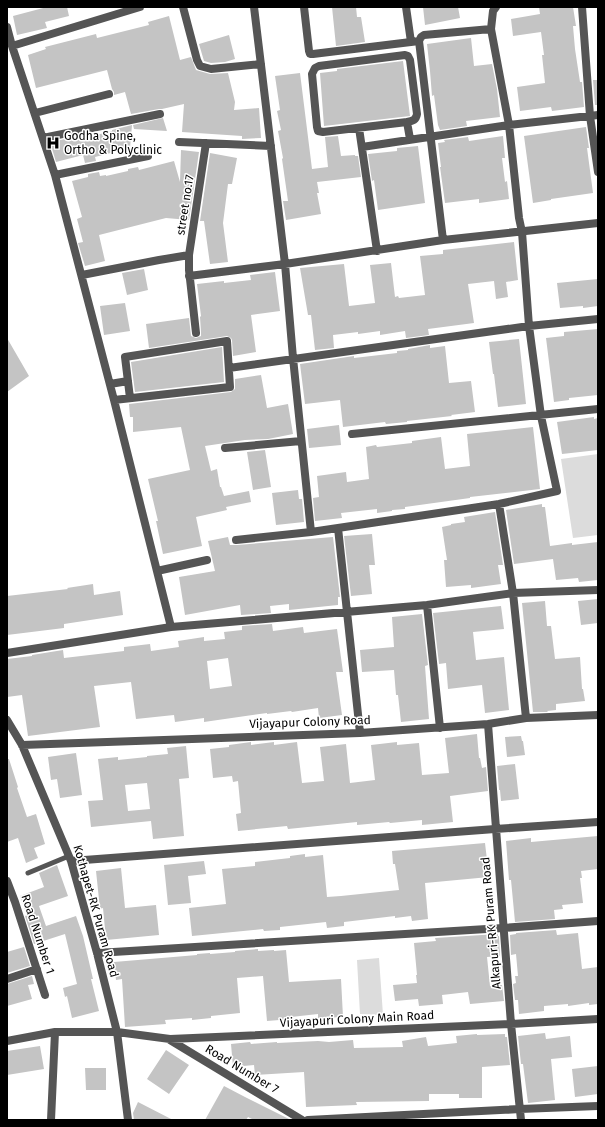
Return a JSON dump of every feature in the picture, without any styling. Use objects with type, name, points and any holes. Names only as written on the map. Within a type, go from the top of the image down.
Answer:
[{"type":"street","points":[[12,46],[140,7]]},
{"type":"street","points":[[183,7],[197,60],[200,66],[211,69],[261,64]]},
{"type":"street","points":[[254,7],[286,264],[293,358],[311,532]]},
{"type":"street","points":[[304,7],[310,54],[419,41]]},
{"type":"street","points":[[406,7],[411,42]]},
{"type":"street","points":[[236,540],[311,532],[499,504],[557,491],[541,416],[529,326],[522,232],[519,218],[509,125],[491,29],[493,11],[496,7]]},
{"type":"street","points":[[582,7],[594,116],[598,172]]},
{"type":"street","points":[[7,27],[55,175],[82,274],[171,628]]},
{"type":"street","points":[[443,240],[419,41],[424,35],[491,29]]},
{"type":"street","points":[[404,55],[408,56],[410,60],[417,114],[416,118],[407,122],[323,132],[318,131],[312,74],[315,68],[319,66],[404,55]]},
{"type":"street","points":[[35,114],[109,94]]},
{"type":"street","points":[[43,138],[160,114]]},
{"type":"street","points":[[362,147],[509,125],[594,116]]},
{"type":"street","points":[[407,122],[410,140]]},
{"type":"street","points":[[359,128],[377,250]]},
{"type":"street","points":[[179,142],[271,146]]},
{"type":"street","name":"street no.17","points":[[196,333],[189,273],[189,255],[206,143]]},
{"type":"street","points":[[55,175],[148,156]]},
{"type":"street","points":[[189,273],[286,264],[443,240],[598,223]]},
{"type":"street","points":[[82,274],[189,255]]},
{"type":"street","points":[[229,368],[529,326],[598,319]]},
{"type":"street","points":[[114,400],[230,387],[227,341],[125,357],[130,398]]},
{"type":"street","points":[[110,384],[128,381]]},
{"type":"street","points":[[352,434],[541,416],[598,409]]},
{"type":"street","points":[[225,448],[301,441]]},
{"type":"street","points":[[499,504],[513,594],[526,718]]},
{"type":"street","points":[[338,528],[360,732]]},
{"type":"street","points":[[157,571],[206,560]]},
{"type":"street","points":[[7,653],[171,628],[427,605],[513,594],[598,590]]},
{"type":"street","points":[[427,605],[440,728]]},
{"type":"street","name":"Vijayapur Colony Road","points":[[22,746],[440,728],[488,724],[526,718],[598,715]]},
{"type":"street","name":"Kothapet-RK Puram Road","points":[[7,720],[22,746],[70,858],[98,953],[116,1032],[128,1120]]},
{"type":"street","name":"Alkapuri-RK Puram Road","points":[[488,724],[503,928],[521,1120]]},
{"type":"street","points":[[70,858],[598,822]]},
{"type":"street","name":"Road Number 1","points":[[7,881],[45,995]]},
{"type":"street","points":[[98,953],[598,921]]},
{"type":"street","points":[[7,979],[37,969]]},
{"type":"street","name":"Vijayapuri Colony Main Road","points":[[7,1041],[55,1032],[116,1032],[170,1039],[598,1019]]},
{"type":"street","points":[[51,1120],[55,1032]]},
{"type":"street","name":"Road Number 7","points":[[170,1039],[302,1120]]},
{"type":"street","points":[[308,1120],[598,1106]]},
{"type":"lane","points":[[28,873],[70,858]]},
{"type":"shaded area","points":[[598,454],[598,535],[573,538],[561,459]]},
{"type":"shaded area","points":[[379,958],[383,1015],[360,1014],[357,960]]},
{"type":"building","points":[[47,7],[67,7],[69,16],[45,22],[47,28],[17,35],[13,16]]},
{"type":"building","points":[[332,7],[356,7],[357,17],[361,17],[365,42],[336,46]]},
{"type":"building","points":[[423,7],[458,7],[460,18],[425,25]]},
{"type":"building","points":[[539,7],[573,7],[576,26],[573,26],[575,49],[580,82],[582,82],[584,107],[552,111],[551,107],[520,111],[517,87],[545,83],[542,55],[544,55],[541,32],[513,36],[511,19],[540,14]]},
{"type":"building","points":[[169,16],[180,60],[191,57],[196,70],[210,74],[228,73],[235,102],[234,110],[259,108],[261,138],[242,139],[242,136],[182,132],[184,104],[131,114],[125,92],[114,95],[107,70],[36,88],[28,55],[46,49],[45,47],[96,34],[97,38],[149,25],[148,22]]},
{"type":"building","points":[[229,35],[235,59],[225,62],[211,63],[204,61],[199,44]]},
{"type":"building","points":[[471,38],[474,66],[492,64],[497,89],[500,117],[466,121],[467,126],[440,130],[434,95],[432,96],[427,44]]},
{"type":"building","points":[[403,61],[410,116],[324,126],[320,73],[337,71],[337,69]]},
{"type":"building","points":[[300,73],[312,169],[328,167],[325,137],[338,136],[341,156],[358,156],[361,177],[317,182],[319,193],[317,193],[321,214],[286,220],[283,201],[288,201],[278,131],[281,130],[277,111],[280,110],[275,76]]},
{"type":"building","points":[[593,80],[598,80],[598,105],[595,105]]},
{"type":"building","points":[[163,118],[167,131],[134,129],[133,125]]},
{"type":"building","points":[[132,125],[130,148],[95,157],[96,161],[85,163],[83,155],[56,162],[50,142],[71,138],[72,141]]},
{"type":"building","points":[[586,127],[589,148],[587,148],[593,193],[533,203],[524,136]]},
{"type":"building","points":[[503,136],[505,158],[502,158],[509,199],[479,203],[479,199],[445,203],[438,143],[445,142],[444,140],[468,137],[469,141]]},
{"type":"building","points":[[418,146],[425,203],[378,210],[374,180],[372,181],[368,154],[397,151],[397,148]]},
{"type":"building","points":[[181,150],[199,152],[189,220],[166,218],[99,235],[105,261],[85,266],[78,243],[83,242],[77,219],[82,217],[72,181],[88,177],[88,174],[99,172],[100,176],[106,176],[128,171],[128,169],[138,167],[139,170],[174,161],[180,182]]},
{"type":"building","points":[[210,153],[237,158],[232,184],[228,184],[223,223],[228,262],[210,264],[204,221],[200,221]]},
{"type":"building","points":[[514,242],[518,280],[506,282],[508,297],[496,299],[494,281],[468,284],[474,323],[428,329],[429,335],[406,338],[405,331],[380,335],[380,331],[333,335],[334,348],[315,350],[311,315],[308,315],[300,268],[344,264],[349,306],[375,303],[370,265],[391,263],[395,297],[398,296],[399,298],[425,295],[420,256],[443,254],[443,250]]},
{"type":"building","points":[[144,269],[148,290],[127,295],[122,273]]},
{"type":"building","points":[[275,272],[280,311],[251,315],[256,352],[233,356],[232,340],[227,336],[149,348],[146,324],[189,318],[191,336],[196,338],[201,336],[201,316],[197,284],[251,280],[250,275]]},
{"type":"building","points":[[598,279],[598,306],[583,308],[583,306],[560,308],[557,283]]},
{"type":"building","points":[[125,303],[130,331],[104,335],[100,306]]},
{"type":"building","points":[[598,329],[598,395],[569,398],[569,400],[554,402],[546,338],[564,336],[564,332]]},
{"type":"building","points":[[7,338],[29,376],[7,392]]},
{"type":"building","points":[[519,339],[526,404],[498,407],[489,342]]},
{"type":"building","points":[[430,345],[430,348],[445,346],[449,383],[471,381],[475,412],[407,422],[386,424],[385,422],[343,427],[340,400],[305,404],[300,364],[354,356],[354,358],[397,353],[397,351]]},
{"type":"building","points":[[222,347],[224,382],[135,392],[131,362]]},
{"type":"building","points":[[261,375],[267,408],[288,404],[293,434],[268,439],[245,440],[205,446],[211,471],[217,469],[220,487],[224,496],[249,491],[251,502],[226,507],[227,510],[196,517],[202,546],[163,554],[156,521],[158,521],[148,479],[190,470],[181,427],[133,432],[133,417],[130,417],[129,404],[231,392],[235,389],[235,379]]},
{"type":"building","points":[[594,417],[594,419],[598,418],[598,450],[562,454],[557,422]]},
{"type":"building","points":[[339,425],[341,445],[309,448],[307,429]]},
{"type":"building","points":[[533,427],[540,489],[470,497],[377,513],[377,509],[341,513],[342,518],[315,521],[313,498],[319,497],[317,476],[346,472],[347,482],[369,479],[366,447],[412,443],[412,441],[441,437],[445,469],[470,466],[467,434]]},
{"type":"building","points":[[265,450],[271,487],[253,490],[247,452]]},
{"type":"building","points":[[298,490],[299,499],[302,499],[304,522],[276,525],[272,493]]},
{"type":"building","points":[[542,504],[542,507],[545,507],[550,546],[598,542],[598,580],[579,582],[578,578],[556,580],[553,559],[514,564],[506,510]]},
{"type":"building","points":[[495,512],[503,565],[498,565],[501,584],[471,588],[471,585],[446,587],[444,560],[447,560],[442,527],[465,522],[464,517]]},
{"type":"building","points":[[372,534],[375,565],[369,565],[372,594],[351,596],[344,536]]},
{"type":"building","points":[[228,537],[230,545],[237,545],[333,537],[340,597],[338,597],[338,605],[289,610],[289,604],[270,606],[271,613],[241,615],[240,605],[185,615],[179,577],[215,571],[208,541]]},
{"type":"building","points":[[93,584],[94,595],[120,591],[123,615],[64,624],[64,628],[7,635],[7,596],[68,589],[67,588]]},
{"type":"building","points":[[598,599],[598,623],[581,625],[578,601]]},
{"type":"building","points":[[545,601],[547,626],[551,626],[555,659],[580,657],[582,689],[585,701],[556,704],[556,710],[547,711],[548,712],[533,712],[522,603]]},
{"type":"building","points":[[501,606],[504,629],[473,632],[476,660],[504,657],[509,710],[485,713],[482,685],[448,689],[446,663],[439,664],[433,613]]},
{"type":"building","points":[[422,614],[428,665],[425,666],[429,719],[401,722],[398,695],[396,695],[394,670],[362,672],[360,650],[394,647],[392,617]]},
{"type":"building","points":[[272,624],[273,631],[303,627],[304,633],[337,629],[343,672],[336,672],[342,715],[319,718],[318,708],[292,712],[267,713],[204,722],[204,718],[175,722],[174,715],[136,719],[131,682],[94,686],[100,727],[28,736],[22,695],[7,697],[7,659],[63,650],[64,658],[124,651],[124,647],[150,644],[151,651],[179,647],[178,641],[204,637],[204,641],[225,639],[224,632],[242,630],[242,626]],"holes":[[[228,658],[232,686],[210,689],[207,661]]]},
{"type":"building","points":[[477,734],[479,758],[482,768],[486,767],[488,791],[450,796],[453,822],[422,825],[422,820],[357,825],[357,822],[288,829],[287,826],[238,831],[236,814],[241,813],[238,781],[233,782],[232,776],[213,778],[210,749],[229,747],[229,745],[251,742],[251,745],[274,742],[274,745],[297,742],[302,783],[324,781],[320,747],[346,744],[350,783],[375,780],[371,745],[397,742],[397,745],[419,743],[422,775],[449,773],[445,738]]},
{"type":"building","points":[[521,736],[525,755],[507,757],[505,737]]},
{"type":"building","points":[[186,746],[189,778],[179,779],[184,836],[153,839],[151,821],[91,827],[88,801],[103,800],[98,759],[118,757],[118,760],[168,754],[167,748]],"holes":[[[147,783],[150,809],[128,811],[125,785]]]},
{"type":"building","points":[[76,753],[82,795],[60,798],[57,779],[51,780],[48,757]]},
{"type":"building","points":[[7,759],[9,759],[27,817],[36,814],[45,844],[34,848],[38,858],[26,863],[18,838],[7,842]]},
{"type":"building","points":[[515,764],[519,799],[501,801],[497,766]]},
{"type":"building","points":[[598,836],[598,869],[581,871],[582,878],[580,878],[583,903],[562,905],[563,909],[554,910],[555,919],[515,922],[511,880],[509,880],[506,841],[531,838],[531,842]]},
{"type":"building","points":[[485,843],[489,877],[425,883],[428,919],[412,921],[411,916],[395,918],[395,916],[344,922],[344,926],[327,928],[326,922],[280,927],[280,930],[264,931],[263,929],[192,936],[189,908],[226,904],[222,869],[255,866],[255,862],[290,858],[290,856],[305,854],[305,857],[323,855],[327,897],[341,896],[399,890],[395,864],[393,864],[392,851]]},
{"type":"building","points":[[204,861],[206,874],[188,876],[191,903],[168,905],[164,865]]},
{"type":"building","points":[[57,865],[68,896],[39,906],[46,926],[76,916],[83,936],[99,1011],[72,1018],[67,996],[65,997],[63,988],[77,984],[65,934],[34,944],[25,916],[27,915],[20,896],[44,887],[39,873]]},
{"type":"building","points":[[121,868],[125,908],[156,905],[159,935],[106,940],[103,908],[100,909],[96,871]]},
{"type":"building","points":[[556,930],[557,935],[578,933],[582,969],[598,967],[598,1004],[589,1005],[589,1003],[568,1006],[568,1004],[544,1006],[544,1011],[519,1014],[518,1000],[515,1000],[513,984],[516,983],[515,976],[518,976],[516,954],[511,955],[510,935],[516,933]]},
{"type":"building","points":[[498,934],[500,956],[487,957],[490,986],[502,985],[504,1001],[470,1004],[468,992],[442,995],[443,1004],[419,1006],[418,999],[395,1001],[393,985],[417,983],[414,943],[436,941],[435,938]]},
{"type":"building","points":[[24,947],[30,966],[7,973],[7,952]]},
{"type":"building","points":[[258,949],[258,951],[286,950],[289,982],[341,979],[343,1017],[318,1018],[318,1014],[291,1017],[292,1019],[267,1021],[263,976],[237,978],[240,1013],[211,1016],[211,1018],[192,1020],[192,1018],[165,1020],[166,1024],[125,1027],[122,979],[116,980],[114,962]]},
{"type":"building","points":[[32,976],[34,984],[28,985],[32,999],[7,1006],[7,984]]},
{"type":"building","points":[[545,1033],[546,1039],[570,1036],[572,1057],[551,1059],[555,1100],[528,1103],[518,1036]]},
{"type":"building","points":[[505,1034],[505,1037],[507,1037],[510,1065],[482,1067],[482,1098],[459,1098],[459,1094],[429,1094],[429,1101],[356,1102],[357,1105],[306,1107],[304,1072],[255,1075],[254,1065],[233,1067],[231,1044],[250,1042],[251,1044],[353,1040],[354,1048],[403,1047],[402,1041],[426,1037],[428,1046],[457,1043],[456,1036]]},
{"type":"building","points":[[40,1046],[44,1069],[7,1075],[7,1051]]},
{"type":"building","points":[[166,1050],[189,1065],[169,1094],[147,1079]]},
{"type":"building","points":[[598,1066],[598,1094],[575,1097],[572,1069]]},
{"type":"building","points":[[85,1068],[106,1068],[106,1090],[86,1090]]},
{"type":"building","points":[[224,1086],[291,1120],[254,1120],[248,1117],[246,1120],[205,1120]]},
{"type":"building","points":[[138,1102],[173,1120],[134,1120],[133,1113]]},
{"type":"place","name":"Godha Spine, Ortho & Polyclinic","points":[[53,143]]}]
